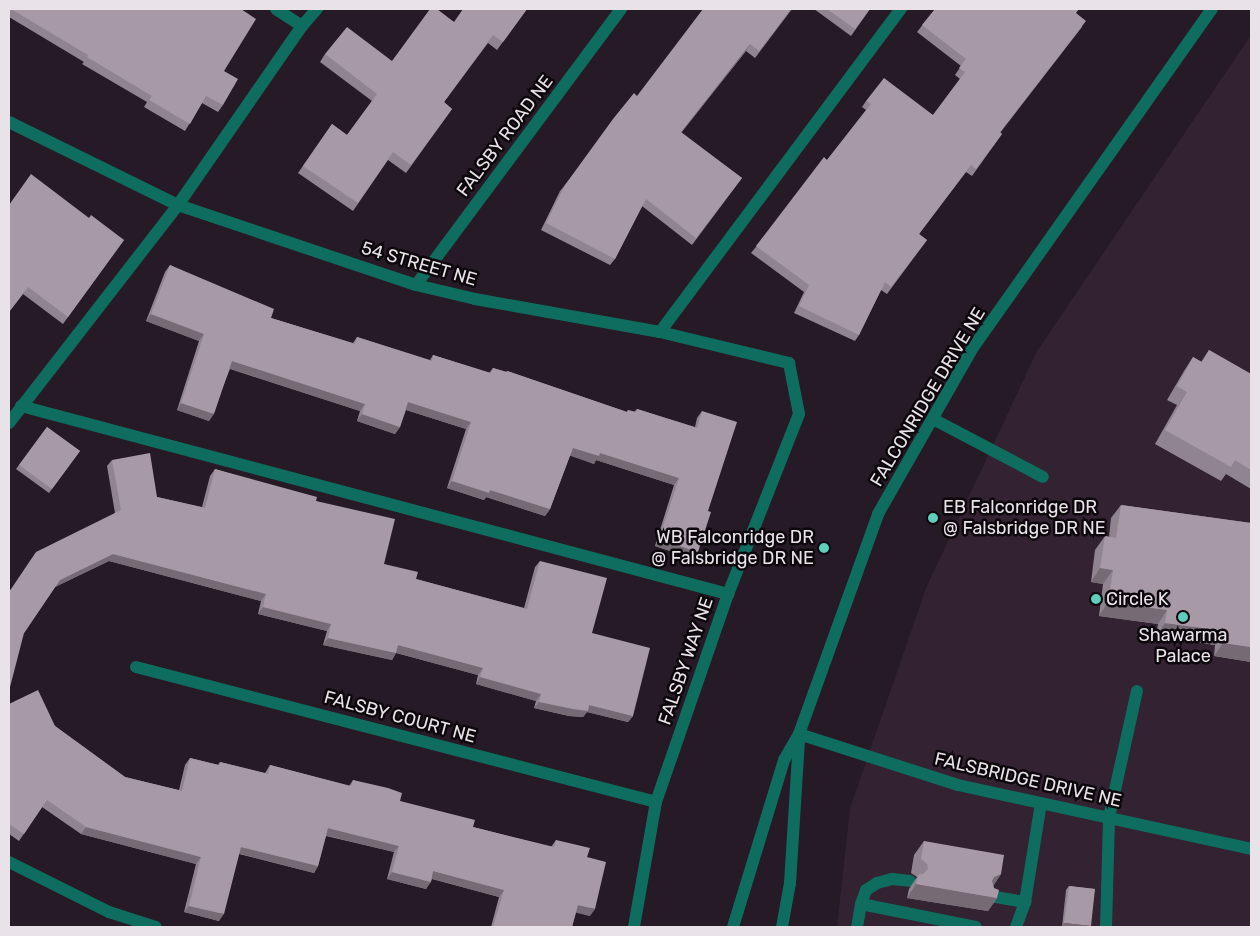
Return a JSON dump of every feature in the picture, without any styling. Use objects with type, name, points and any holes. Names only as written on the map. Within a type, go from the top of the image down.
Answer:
[{"type":"street","points":[[276,9],[302,26]]},
{"type":"street","points":[[9,423],[178,205],[302,26],[317,9]]},
{"type":"street","name":"FALSBY ROAD NE","points":[[416,285],[621,9]]},
{"type":"street","points":[[660,332],[901,9]]},
{"type":"street","name":"FALCONRIDGE DRIVE NE","points":[[733,927],[784,760],[799,734],[878,514],[972,349],[1212,9]]},
{"type":"street","name":"54 STREET NE","points":[[9,122],[178,205],[416,285],[475,299],[660,332],[789,363],[799,414]]},
{"type":"street","points":[[21,406],[728,594]]},
{"type":"street","name":"FALSBY WAY NE","points":[[634,927],[656,802],[728,594],[799,414]]},
{"type":"street","points":[[932,419],[1043,477]]},
{"type":"street","name":"FALSBY COURT NE","points":[[136,667],[656,802]]},
{"type":"street","points":[[1106,927],[1109,817],[1137,691]]},
{"type":"street","name":"FALCONRIDGE DRIVE NE","points":[[782,927],[790,883],[799,734]]},
{"type":"street","name":"FALSBRIDGE DRIVE NE","points":[[799,734],[958,786],[1251,849]]},
{"type":"street","points":[[1016,927],[1025,902],[1041,803]]},
{"type":"street","points":[[9,862],[109,912],[156,927]]},
{"type":"street","points":[[857,927],[861,904],[866,890],[877,883],[892,879],[910,880]]},
{"type":"street","points":[[990,896],[1025,902]]},
{"type":"street","points":[[861,904],[976,927]]},
{"type":"shaded area","points":[[1251,35],[1251,927],[837,927],[850,808],[926,588],[1037,351]]},
{"type":"building","points":[[11,9],[241,9],[256,19],[224,71],[238,79],[223,105],[206,96],[190,124],[149,100],[152,96]]},
{"type":"building","points":[[430,9],[437,9],[454,22],[463,9],[527,9],[503,42],[493,35],[444,102],[452,109],[411,165],[393,152],[358,203],[303,166],[332,124],[347,135],[377,94],[325,54],[347,27],[392,61]]},
{"type":"building","points":[[703,9],[791,9],[759,51],[750,44],[681,132],[742,178],[696,238],[646,199],[615,259],[546,223],[565,185],[613,119],[634,93],[637,96]]},
{"type":"building","points":[[827,9],[870,9],[855,29]]},
{"type":"building","points":[[935,9],[1079,9],[1076,13],[1086,21],[1000,132],[1002,134],[976,169],[971,165],[919,234],[927,240],[891,287],[885,282],[859,335],[799,306],[809,285],[756,246],[824,157],[827,160],[871,104],[866,101],[884,78],[933,115],[965,72],[959,68],[966,59],[922,25]]},
{"type":"building","points":[[31,174],[89,218],[91,215],[124,240],[68,317],[28,287],[9,312],[9,205]]},
{"type":"building","points":[[170,265],[274,309],[271,318],[355,344],[357,337],[432,361],[433,355],[491,373],[493,368],[507,371],[627,412],[628,410],[636,412],[637,409],[697,428],[702,411],[737,422],[708,511],[711,512],[698,552],[659,539],[679,478],[600,453],[599,456],[573,448],[550,509],[490,490],[489,493],[452,481],[471,422],[408,402],[400,427],[362,414],[365,404],[232,361],[214,414],[181,403],[204,334],[151,314]]},
{"type":"building","points":[[1209,350],[1251,374],[1251,470],[1235,460],[1231,467],[1165,430],[1187,392],[1177,386],[1193,357],[1202,362]]},
{"type":"building","points":[[47,427],[80,451],[52,489],[19,465]]},
{"type":"building","points":[[150,453],[157,497],[205,508],[215,469],[317,497],[316,501],[395,519],[384,564],[418,572],[416,579],[527,609],[540,561],[607,578],[592,633],[650,648],[633,716],[589,705],[588,711],[539,702],[541,694],[480,677],[483,668],[398,645],[396,653],[328,638],[331,624],[263,607],[266,594],[113,554],[60,580],[24,633],[9,691],[9,592],[36,552],[121,510],[112,460]]},
{"type":"building","points":[[1121,505],[1251,523],[1251,647],[1223,643],[1225,631],[1165,623],[1167,610],[1108,602],[1113,570],[1100,568],[1105,536],[1116,538]]},
{"type":"building","points":[[38,690],[55,726],[125,777],[182,791],[190,758],[219,765],[220,762],[268,774],[270,765],[351,786],[353,780],[388,788],[402,793],[400,801],[475,820],[473,827],[554,847],[556,840],[590,848],[587,857],[606,862],[595,909],[578,905],[572,927],[493,927],[504,890],[433,871],[431,882],[392,872],[399,846],[328,828],[318,866],[241,847],[224,914],[189,906],[201,857],[86,827],[47,800],[24,834],[9,824],[9,704]]},
{"type":"building","points":[[924,841],[1004,855],[1001,874],[994,877],[992,881],[994,888],[999,890],[997,898],[916,884],[918,875],[923,874],[928,869],[927,864],[921,859]]},
{"type":"building","points":[[1069,886],[1095,889],[1091,926],[1064,923]]},
{"type":"place","name":"EB Falconridge DR @ Falsbridge DR NE","points":[[933,518]]},
{"type":"place","name":"WB Falconridge DR @ Falsbridge DR NE","points":[[824,548]]},
{"type":"place","name":"Circle K","points":[[1096,599]]},
{"type":"place","name":"Shawarma Palace","points":[[1183,617]]}]
